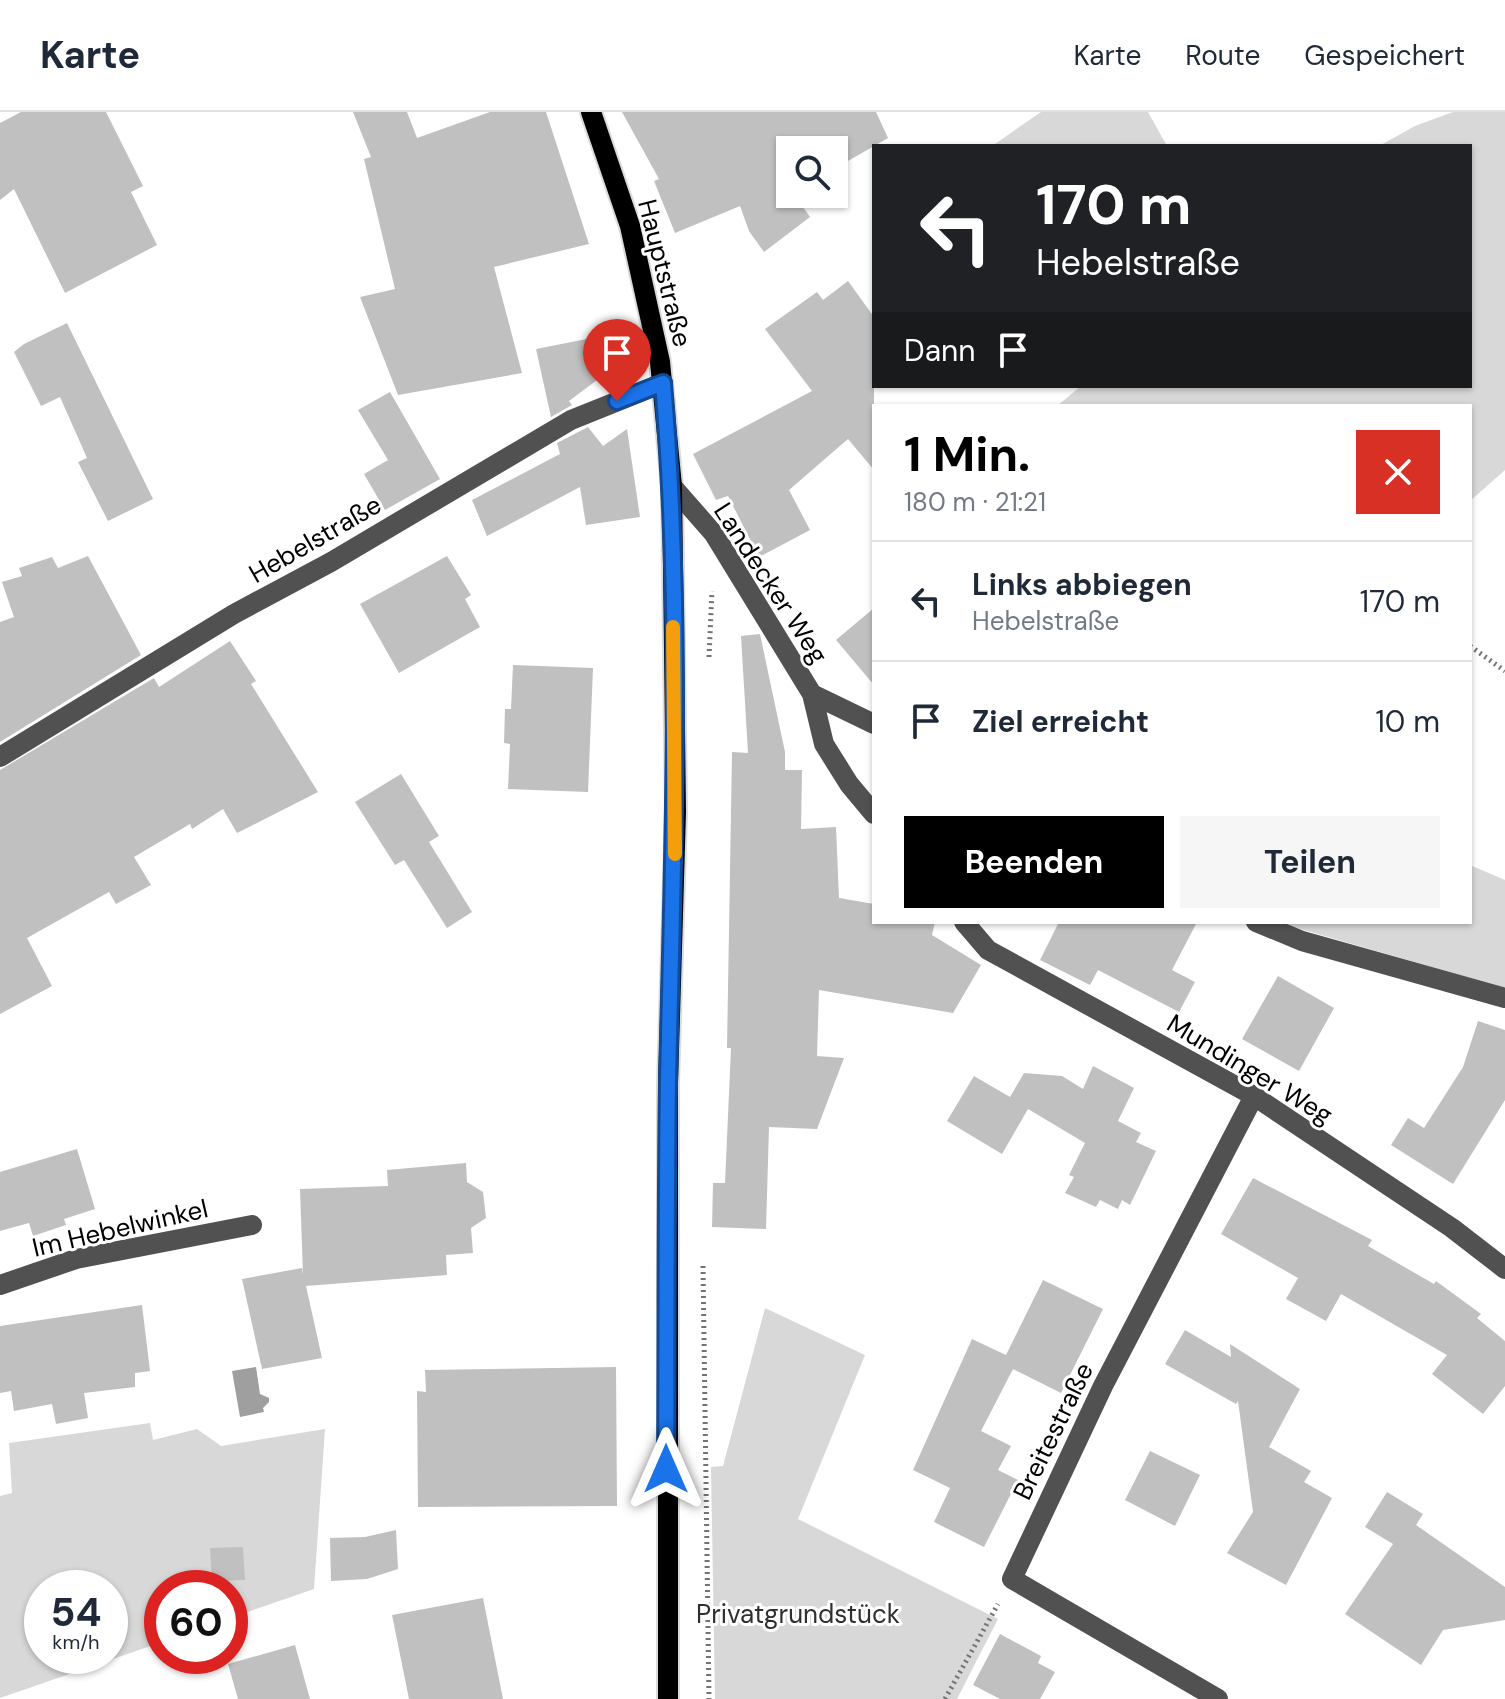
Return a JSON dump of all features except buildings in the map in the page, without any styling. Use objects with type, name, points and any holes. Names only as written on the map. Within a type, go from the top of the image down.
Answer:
[{"type":"main road","name":"Hauptstraße","points":[[591,112],[630,226],[663,383],[672,486],[676,812],[668,1084],[668,1699]]},
{"type":"street","name":"Hebelstraße","points":[[0,757],[234,614],[331,562],[571,420],[663,383]]},
{"type":"street","name":"Landecker Weg","points":[[672,486],[714,534],[812,694],[872,723]]},
{"type":"street","points":[[812,694],[824,744],[849,784],[872,812]]},
{"type":"street","name":"Mundinger Weg","points":[[966,924],[988,950],[1254,1096],[1452,1228],[1505,1269]]},
{"type":"street","points":[[1261,924],[1302,941],[1505,998]]},
{"type":"street","name":"Breitestraße","points":[[1012,1579],[1103,1386],[1254,1096]]},
{"type":"street","name":"Im Hebelwinkel","points":[[0,1285],[76,1259],[252,1225]]},
{"type":"street","points":[[1012,1579],[1218,1699]]},
{"type":"path","points":[[708,673],[714,534]]},
{"type":"path","points":[[1472,647],[1505,671]]},
{"type":"path","points":[[703,1254],[709,1699]]},
{"type":"path","points":[[945,1699],[1012,1579]]},
{"type":"green space","points":[[1041,112],[1148,112],[1166,144],[995,144]]},
{"type":"green space","points":[[1453,112],[1505,112],[1505,470],[1472,499],[1472,404],[1059,404],[1079,388],[1472,388],[1472,144],[1383,144],[1415,126]]},
{"type":"green space","points":[[1472,866],[1505,880],[1505,988],[1283,924],[1472,924]]},
{"type":"green space","name":"Privatgrundstück","points":[[765,1308],[865,1355],[798,1519],[998,1619],[957,1699],[715,1699],[711,1467],[723,1466]]},
{"type":"green space","points":[[150,1423],[153,1440],[197,1429],[221,1446],[325,1429],[314,1589],[248,1612],[248,1570],[144,1570],[144,1648],[128,1654],[128,1570],[24,1570],[24,1674],[69,1674],[0,1698],[0,1496],[12,1493],[9,1443]]},
{"type":"shaded area","points":[[256,1367],[260,1394],[269,1398],[269,1402],[263,1408],[264,1412],[240,1417],[232,1371]]},
{"type":"slow traffic","points":[[673,627],[675,854]]},
{"type":"route","points":[[617,401],[663,383],[672,486],[676,812],[668,1084],[666,1469]]}]
